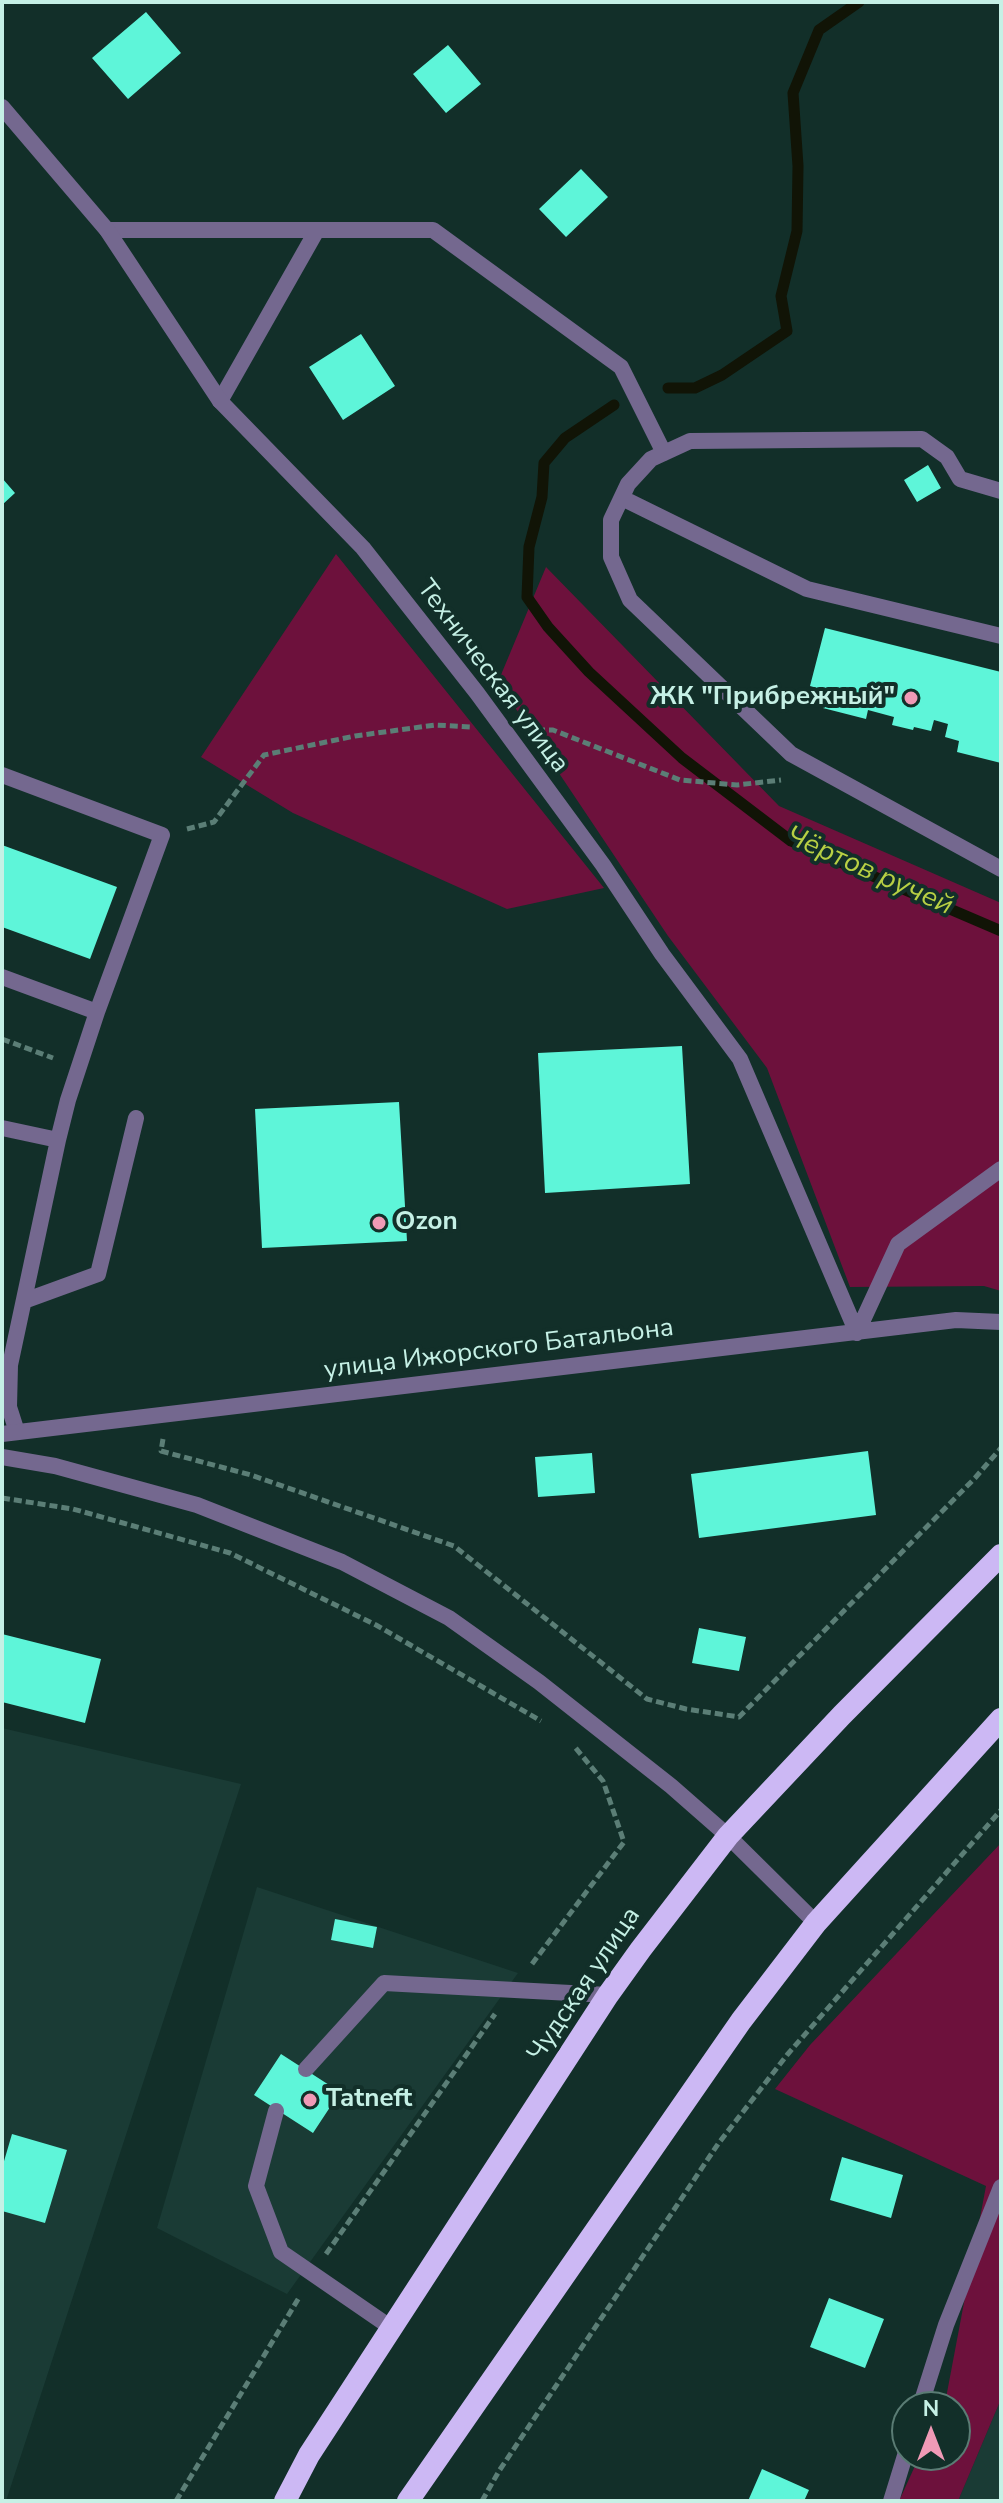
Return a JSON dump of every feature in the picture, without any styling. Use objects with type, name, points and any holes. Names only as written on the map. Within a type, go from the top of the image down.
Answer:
[{"type":"highway","name":"Чудская улица","points":[[285,2501],[309,2455],[608,1995],[728,1836],[842,1715],[1001,1555]]},
{"type":"highway","points":[[408,2501],[741,2021],[816,1923],[1001,1719]]},
{"type":"street","name":"Техническая улица","points":[[2,107],[107,230],[220,401],[363,548],[477,693],[740,1059],[857,1333]]},
{"type":"street","points":[[107,230],[433,230],[621,367],[664,453]]},
{"type":"street","points":[[220,401],[317,230]]},
{"type":"street","points":[[1001,491],[960,479],[947,457],[922,439],[690,441],[651,459],[628,484],[611,520],[611,557],[630,600],[791,754],[1001,869]]},
{"type":"street","points":[[622,498],[807,589],[1001,636]]},
{"type":"street","points":[[2,775],[162,835],[97,1012],[58,1140],[24,1301],[6,1364],[10,1433]]},
{"type":"street","points":[[2,977],[97,1012]]},
{"type":"street","points":[[24,1301],[98,1274],[136,1118]]},
{"type":"street","points":[[2,1128],[58,1140]]},
{"type":"street","points":[[857,1333],[898,1244],[1001,1169]]},
{"type":"street","name":"улица Ижорского Батальона","points":[[10,1433],[956,1320],[1001,1322]]},
{"type":"street","points":[[2,1457],[55,1466],[197,1505],[342,1562],[449,1618],[539,1682],[671,1786],[728,1836],[816,1923]]},
{"type":"street","points":[[306,2069],[384,1983],[608,1995]]},
{"type":"street","points":[[276,2111],[256,2186],[281,2252],[393,2329]]},
{"type":"street","points":[[925,2391],[946,2325],[1001,2187]]},
{"type":"street","points":[[891,2501],[900,2471]]},
{"type":"path","points":[[2,1039],[79,1068]]},
{"type":"path","points":[[169,1413],[161,1451],[251,1475],[454,1546],[647,1699],[739,1717],[943,1511],[1001,1448]]},
{"type":"path","points":[[2,1498],[73,1509],[230,1553],[376,1625],[551,1727]]},
{"type":"path","points":[[176,2501],[313,2274],[512,1990],[624,1842],[603,1781],[564,1734]]},
{"type":"path","points":[[482,2501],[718,2144],[787,2055],[1001,1810]]},
{"type":"shaded area","points":[[336,554],[604,888],[507,909],[293,813],[201,757]]},
{"type":"shaded area","points":[[546,567],[779,806],[1001,903],[1001,1291],[984,1286],[850,1287],[767,1068],[668,936],[498,682]]},
{"type":"shaded area","points":[[2,1728],[241,1784],[6,2501],[2,2501]]},
{"type":"shaded area","points":[[1001,1843],[1001,2399],[971,2470],[971,2391],[947,2391],[986,2186],[775,2089],[810,2045]]},
{"type":"shaded area","name":"Tatneft","points":[[257,1887],[518,1973],[287,2294],[157,2228]]},
{"type":"shaded area","points":[[1001,2399],[1001,2501],[958,2501]]},
{"type":"shaded area","points":[[913,2471],[971,2471],[958,2501],[899,2501]]},
{"type":"building","points":[[146,12],[181,53],[128,99],[92,58]]},
{"type":"building","points":[[448,45],[481,84],[446,113],[413,74]]},
{"type":"building","points":[[581,169],[608,197],[566,237],[539,209]]},
{"type":"building","points":[[361,334],[395,386],[343,420],[309,367]]},
{"type":"building","points":[[928,465],[941,488],[917,502],[904,480]]},
{"type":"building","points":[[2,478],[15,493],[2,505]]},
{"type":"building","name":"ЖК \"Прибрежный\"","points":[[825,628],[1001,672],[1001,763],[957,752],[959,741],[945,737],[948,724],[934,720],[931,731],[914,727],[913,730],[892,725],[894,717],[868,710],[866,719],[819,707],[824,690],[810,686]]},
{"type":"building","points":[[2,845],[117,887],[90,959],[2,927]]},
{"type":"building","points":[[682,1046],[690,1184],[545,1193],[538,1053]]},
{"type":"building","points":[[399,1102],[407,1241],[262,1248],[255,1109]]},
{"type":"building","points":[[868,1451],[876,1515],[699,1538],[691,1474]]},
{"type":"building","points":[[592,1453],[595,1493],[538,1497],[535,1457]]},
{"type":"building","points":[[699,1628],[746,1637],[739,1671],[692,1663]]},
{"type":"building","points":[[2,1634],[101,1659],[85,1723],[2,1702]]},
{"type":"building","points":[[335,1919],[377,1927],[373,1948],[331,1940]]},
{"type":"building","points":[[281,2054],[340,2092],[313,2133],[254,2095]]},
{"type":"building","points":[[12,2134],[67,2150],[45,2223],[2,2211],[2,2168]]},
{"type":"building","points":[[842,2157],[903,2175],[891,2218],[830,2200]]},
{"type":"building","points":[[829,2298],[884,2319],[865,2368],[810,2347]]},
{"type":"building","points":[[762,2469],[809,2490],[804,2501],[748,2501]]},
{"type":"waterway","name":"Чёртов ручей","points":[[668,388],[695,388],[722,375],[787,331],[781,296],[797,231],[798,166],[793,93],[819,30],[859,2]]},
{"type":"waterway","name":"Чёртов ручей","points":[[614,405],[565,438],[544,463],[542,497],[529,547],[527,597],[548,627],[589,672],[682,758],[791,841],[1001,931]]},
{"type":"place","name":"ЖК \"Прибрежный\"","points":[[911,698]]},
{"type":"place","name":"Ozon","points":[[379,1223]]},
{"type":"place","name":"Tatneft","points":[[310,2100]]}]
